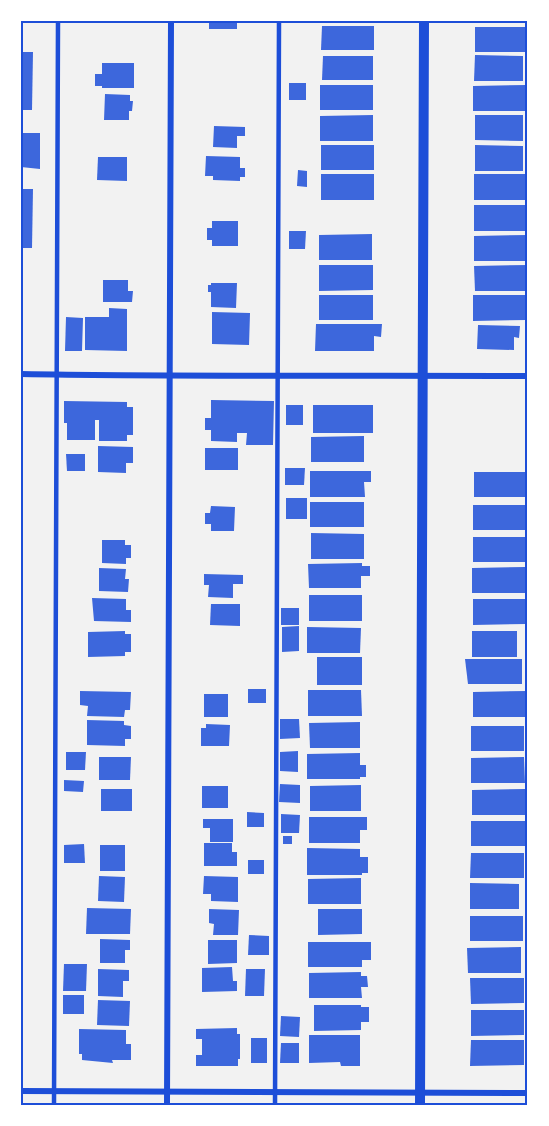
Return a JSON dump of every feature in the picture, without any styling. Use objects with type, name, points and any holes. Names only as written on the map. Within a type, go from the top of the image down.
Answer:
[{"type":"street","points":[[167,1105],[171,21]]},
{"type":"street","points":[[420,1105],[418,1092],[424,21]]},
{"type":"street","points":[[21,374],[170,377],[528,376]]},
{"type":"street","points":[[21,1091],[528,1093]]},
{"type":"lane","points":[[54,1105],[58,21]]},
{"type":"lane","points":[[275,1105],[279,21]]},
{"type":"building","points":[[209,21],[237,21],[237,29],[209,29]]},
{"type":"building","points":[[322,26],[374,26],[374,50],[321,50]]},
{"type":"building","points":[[475,27],[528,27],[528,52],[475,52]]},
{"type":"building","points":[[21,52],[33,52],[32,110],[21,110]]},
{"type":"building","points":[[475,55],[523,56],[523,81],[474,81]]},
{"type":"building","points":[[323,56],[373,56],[373,80],[322,80]]},
{"type":"building","points":[[102,63],[134,63],[134,88],[95,86],[95,74],[102,74]]},
{"type":"building","points":[[289,83],[306,83],[306,100],[289,100]]},
{"type":"building","points":[[320,85],[373,85],[373,110],[320,110]]},
{"type":"building","points":[[526,85],[526,111],[473,111],[473,86]]},
{"type":"building","points":[[105,94],[130,95],[130,101],[133,101],[132,111],[129,111],[129,120],[104,120]]},
{"type":"building","points":[[373,115],[373,141],[320,141],[320,116]]},
{"type":"building","points":[[475,115],[523,115],[523,141],[475,140]]},
{"type":"building","points":[[214,126],[245,127],[245,136],[237,136],[237,148],[213,147]]},
{"type":"building","points":[[21,133],[40,133],[40,169],[21,167]]},
{"type":"building","points":[[321,145],[374,145],[374,170],[321,170]]},
{"type":"building","points":[[475,145],[523,146],[523,171],[475,171]]},
{"type":"building","points":[[206,156],[240,157],[240,168],[245,168],[245,177],[240,177],[240,181],[213,180],[213,176],[205,176]]},
{"type":"building","points":[[98,157],[127,157],[127,181],[97,180]]},
{"type":"building","points":[[298,170],[307,171],[307,187],[297,186]]},
{"type":"building","points":[[321,174],[374,174],[374,200],[321,200]]},
{"type":"building","points":[[474,174],[527,174],[528,200],[474,200]]},
{"type":"building","points":[[21,189],[33,189],[32,248],[21,248]]},
{"type":"building","points":[[474,205],[527,205],[527,231],[474,231]]},
{"type":"building","points":[[212,221],[238,221],[238,246],[212,246],[212,240],[207,240],[207,228],[212,228]]},
{"type":"building","points":[[289,231],[306,231],[305,249],[289,249]]},
{"type":"building","points":[[372,234],[372,260],[319,260],[319,235]]},
{"type":"building","points":[[527,235],[528,261],[474,261],[474,236]]},
{"type":"building","points":[[319,265],[373,265],[373,290],[319,291]]},
{"type":"building","points":[[528,265],[528,291],[475,291],[474,266]]},
{"type":"building","points":[[103,280],[128,280],[128,291],[133,291],[132,302],[103,302]]},
{"type":"building","points":[[237,283],[236,308],[211,307],[211,292],[208,292],[208,285]]},
{"type":"building","points":[[319,295],[373,295],[373,320],[319,320]]},
{"type":"building","points":[[473,295],[526,295],[526,320],[473,321]]},
{"type":"building","points":[[109,308],[127,309],[127,351],[85,350],[85,317],[109,317]]},
{"type":"building","points":[[212,312],[250,313],[249,345],[212,344]]},
{"type":"building","points":[[66,317],[83,318],[82,351],[65,351]]},
{"type":"building","points":[[316,324],[382,324],[381,337],[374,336],[374,351],[315,351]]},
{"type":"building","points":[[478,325],[520,326],[519,338],[514,337],[514,350],[477,349]]},
{"type":"building","points":[[211,400],[274,401],[273,445],[246,445],[247,433],[237,433],[237,442],[211,441],[211,430],[205,430],[205,418],[211,418]]},
{"type":"building","points":[[64,401],[127,402],[127,407],[133,407],[133,435],[127,435],[127,441],[99,441],[99,420],[95,420],[95,440],[67,440]]},
{"type":"building","points":[[286,405],[303,405],[303,425],[286,425]]},
{"type":"building","points":[[313,405],[373,405],[373,433],[313,433]]},
{"type":"building","points":[[364,436],[364,462],[311,462],[311,437]]},
{"type":"building","points":[[98,446],[133,447],[133,463],[126,463],[126,473],[98,472]]},
{"type":"building","points":[[205,448],[238,448],[238,470],[205,470]]},
{"type":"building","points":[[66,454],[85,454],[85,471],[67,471]]},
{"type":"building","points":[[285,468],[305,468],[304,485],[285,485]]},
{"type":"building","points":[[310,471],[371,471],[371,482],[364,482],[365,497],[310,497]]},
{"type":"building","points":[[474,472],[527,472],[527,497],[474,497]]},
{"type":"building","points":[[286,498],[307,498],[307,519],[286,519]]},
{"type":"building","points":[[310,502],[364,502],[364,527],[310,527]]},
{"type":"building","points":[[473,505],[527,505],[527,530],[473,530]]},
{"type":"building","points":[[211,506],[235,507],[234,531],[211,531],[211,524],[205,524],[205,513],[210,513]]},
{"type":"building","points":[[311,533],[364,534],[364,559],[311,559]]},
{"type":"building","points":[[473,537],[526,537],[526,562],[473,562]]},
{"type":"building","points":[[102,540],[125,540],[125,545],[131,545],[131,558],[126,558],[126,564],[102,563]]},
{"type":"building","points":[[362,563],[362,566],[370,566],[370,576],[361,576],[361,588],[309,588],[308,564]]},
{"type":"building","points":[[525,567],[525,593],[472,593],[472,568]]},
{"type":"building","points":[[99,568],[126,569],[125,579],[129,579],[128,592],[99,591]]},
{"type":"building","points":[[204,574],[243,575],[243,584],[233,584],[233,598],[208,597],[209,585],[204,585]]},
{"type":"building","points":[[309,595],[362,595],[362,621],[309,621]]},
{"type":"building","points":[[92,598],[126,599],[126,610],[131,610],[131,622],[94,621]]},
{"type":"building","points":[[473,599],[526,599],[526,624],[473,625]]},
{"type":"building","points":[[211,604],[240,604],[240,626],[210,625]]},
{"type":"building","points":[[281,608],[299,608],[299,625],[281,625]]},
{"type":"building","points":[[299,626],[299,651],[282,652],[282,627]]},
{"type":"building","points":[[307,627],[361,628],[360,653],[307,653]]},
{"type":"building","points":[[125,631],[125,634],[131,634],[131,652],[125,652],[125,656],[88,657],[88,632]]},
{"type":"building","points":[[472,631],[517,631],[517,657],[472,657]]},
{"type":"building","points":[[317,657],[362,657],[362,685],[317,685]]},
{"type":"building","points":[[465,659],[522,659],[522,684],[468,684]]},
{"type":"building","points":[[248,689],[266,689],[266,703],[248,703]]},
{"type":"building","points":[[308,690],[361,690],[362,716],[308,716]]},
{"type":"building","points":[[80,691],[131,692],[130,710],[125,710],[124,717],[87,716],[88,706],[80,705]]},
{"type":"building","points":[[527,691],[527,717],[473,717],[473,692]]},
{"type":"building","points":[[204,694],[228,694],[228,717],[204,717]]},
{"type":"building","points":[[280,719],[299,719],[300,738],[280,739]]},
{"type":"building","points":[[87,720],[124,721],[124,725],[131,726],[131,739],[125,739],[125,746],[87,745]]},
{"type":"building","points":[[360,722],[360,748],[310,748],[309,723]]},
{"type":"building","points":[[206,724],[230,725],[229,746],[201,746],[201,728],[206,728]]},
{"type":"building","points":[[471,726],[524,726],[524,751],[471,751]]},
{"type":"building","points":[[298,751],[298,772],[280,771],[280,752]]},
{"type":"building","points":[[66,752],[86,752],[85,770],[66,770]]},
{"type":"building","points":[[360,753],[360,765],[366,765],[366,777],[307,779],[307,754]]},
{"type":"building","points":[[99,757],[131,757],[130,780],[99,780]]},
{"type":"building","points":[[524,757],[525,783],[471,783],[471,758]]},
{"type":"building","points":[[64,780],[84,781],[83,792],[64,791]]},
{"type":"building","points":[[280,784],[300,785],[300,803],[279,802]]},
{"type":"building","points":[[361,785],[361,811],[310,811],[310,786]]},
{"type":"building","points":[[202,786],[228,786],[228,808],[202,808]]},
{"type":"building","points":[[101,789],[132,789],[132,811],[101,811]]},
{"type":"building","points":[[525,789],[525,815],[472,815],[472,790]]},
{"type":"building","points":[[247,812],[264,813],[264,827],[247,827]]},
{"type":"building","points":[[281,814],[300,815],[299,833],[281,833]]},
{"type":"building","points":[[309,817],[367,817],[367,830],[360,830],[360,843],[309,843]]},
{"type":"building","points":[[203,819],[233,819],[233,842],[210,842],[210,828],[203,828]]},
{"type":"building","points":[[471,821],[525,821],[525,846],[471,846]]},
{"type":"building","points":[[283,836],[292,836],[292,844],[283,844]]},
{"type":"building","points":[[204,843],[232,843],[232,852],[237,852],[237,866],[204,866]]},
{"type":"building","points":[[84,844],[85,863],[64,863],[64,845]]},
{"type":"building","points":[[100,845],[125,845],[125,871],[100,871]]},
{"type":"building","points":[[307,848],[360,849],[360,857],[368,857],[368,873],[362,873],[362,875],[307,875]]},
{"type":"building","points":[[471,853],[524,853],[524,878],[470,878]]},
{"type":"building","points":[[248,860],[264,860],[264,874],[248,874]]},
{"type":"building","points":[[99,876],[125,877],[124,902],[98,901]]},
{"type":"building","points":[[204,876],[238,877],[238,902],[211,901],[211,894],[203,894]]},
{"type":"building","points":[[361,878],[361,904],[308,904],[308,879]]},
{"type":"building","points":[[470,883],[519,884],[519,909],[470,909]]},
{"type":"building","points":[[87,908],[131,909],[130,934],[86,934]]},
{"type":"building","points":[[209,909],[239,910],[238,935],[213,935],[214,924],[209,923]]},
{"type":"building","points":[[318,909],[362,909],[362,934],[318,935]]},
{"type":"building","points":[[470,916],[523,916],[523,941],[470,941]]},
{"type":"building","points":[[249,935],[269,936],[269,955],[248,955]]},
{"type":"building","points":[[100,939],[130,940],[130,950],[125,950],[125,963],[100,963]]},
{"type":"building","points":[[208,940],[237,940],[237,963],[208,964]]},
{"type":"building","points":[[308,942],[371,942],[371,960],[362,960],[362,967],[308,967]]},
{"type":"building","points":[[521,947],[521,973],[468,973],[467,948]]},
{"type":"building","points":[[64,964],[87,964],[86,991],[63,991]]},
{"type":"building","points":[[232,967],[233,981],[237,981],[237,991],[202,992],[202,968]]},
{"type":"building","points":[[98,969],[129,970],[129,981],[123,981],[123,997],[98,996]]},
{"type":"building","points":[[246,969],[265,969],[264,996],[245,996]]},
{"type":"building","points":[[361,972],[361,976],[367,976],[368,987],[361,987],[362,998],[309,998],[309,973]]},
{"type":"building","points":[[470,978],[524,978],[524,1003],[471,1004]]},
{"type":"building","points":[[63,995],[84,995],[84,1014],[63,1014]]},
{"type":"building","points":[[98,1000],[130,1001],[129,1026],[97,1025]]},
{"type":"building","points":[[314,1005],[369,1007],[369,1022],[361,1022],[361,1030],[314,1031]]},
{"type":"building","points":[[471,1010],[524,1010],[524,1035],[471,1036]]},
{"type":"building","points":[[281,1016],[300,1017],[299,1037],[280,1036]]},
{"type":"building","points":[[237,1028],[237,1034],[240,1034],[238,1066],[196,1066],[196,1055],[202,1055],[202,1039],[196,1039],[196,1029]]},
{"type":"building","points":[[79,1029],[126,1030],[126,1044],[131,1044],[131,1060],[112,1060],[113,1063],[82,1060],[82,1054],[79,1054]]},
{"type":"building","points":[[309,1035],[360,1035],[360,1066],[341,1066],[340,1062],[309,1063]]},
{"type":"building","points":[[251,1038],[267,1038],[267,1063],[251,1063]]},
{"type":"building","points":[[471,1040],[524,1040],[524,1065],[470,1066]]},
{"type":"building","points":[[281,1043],[299,1043],[299,1063],[280,1063]]}]
